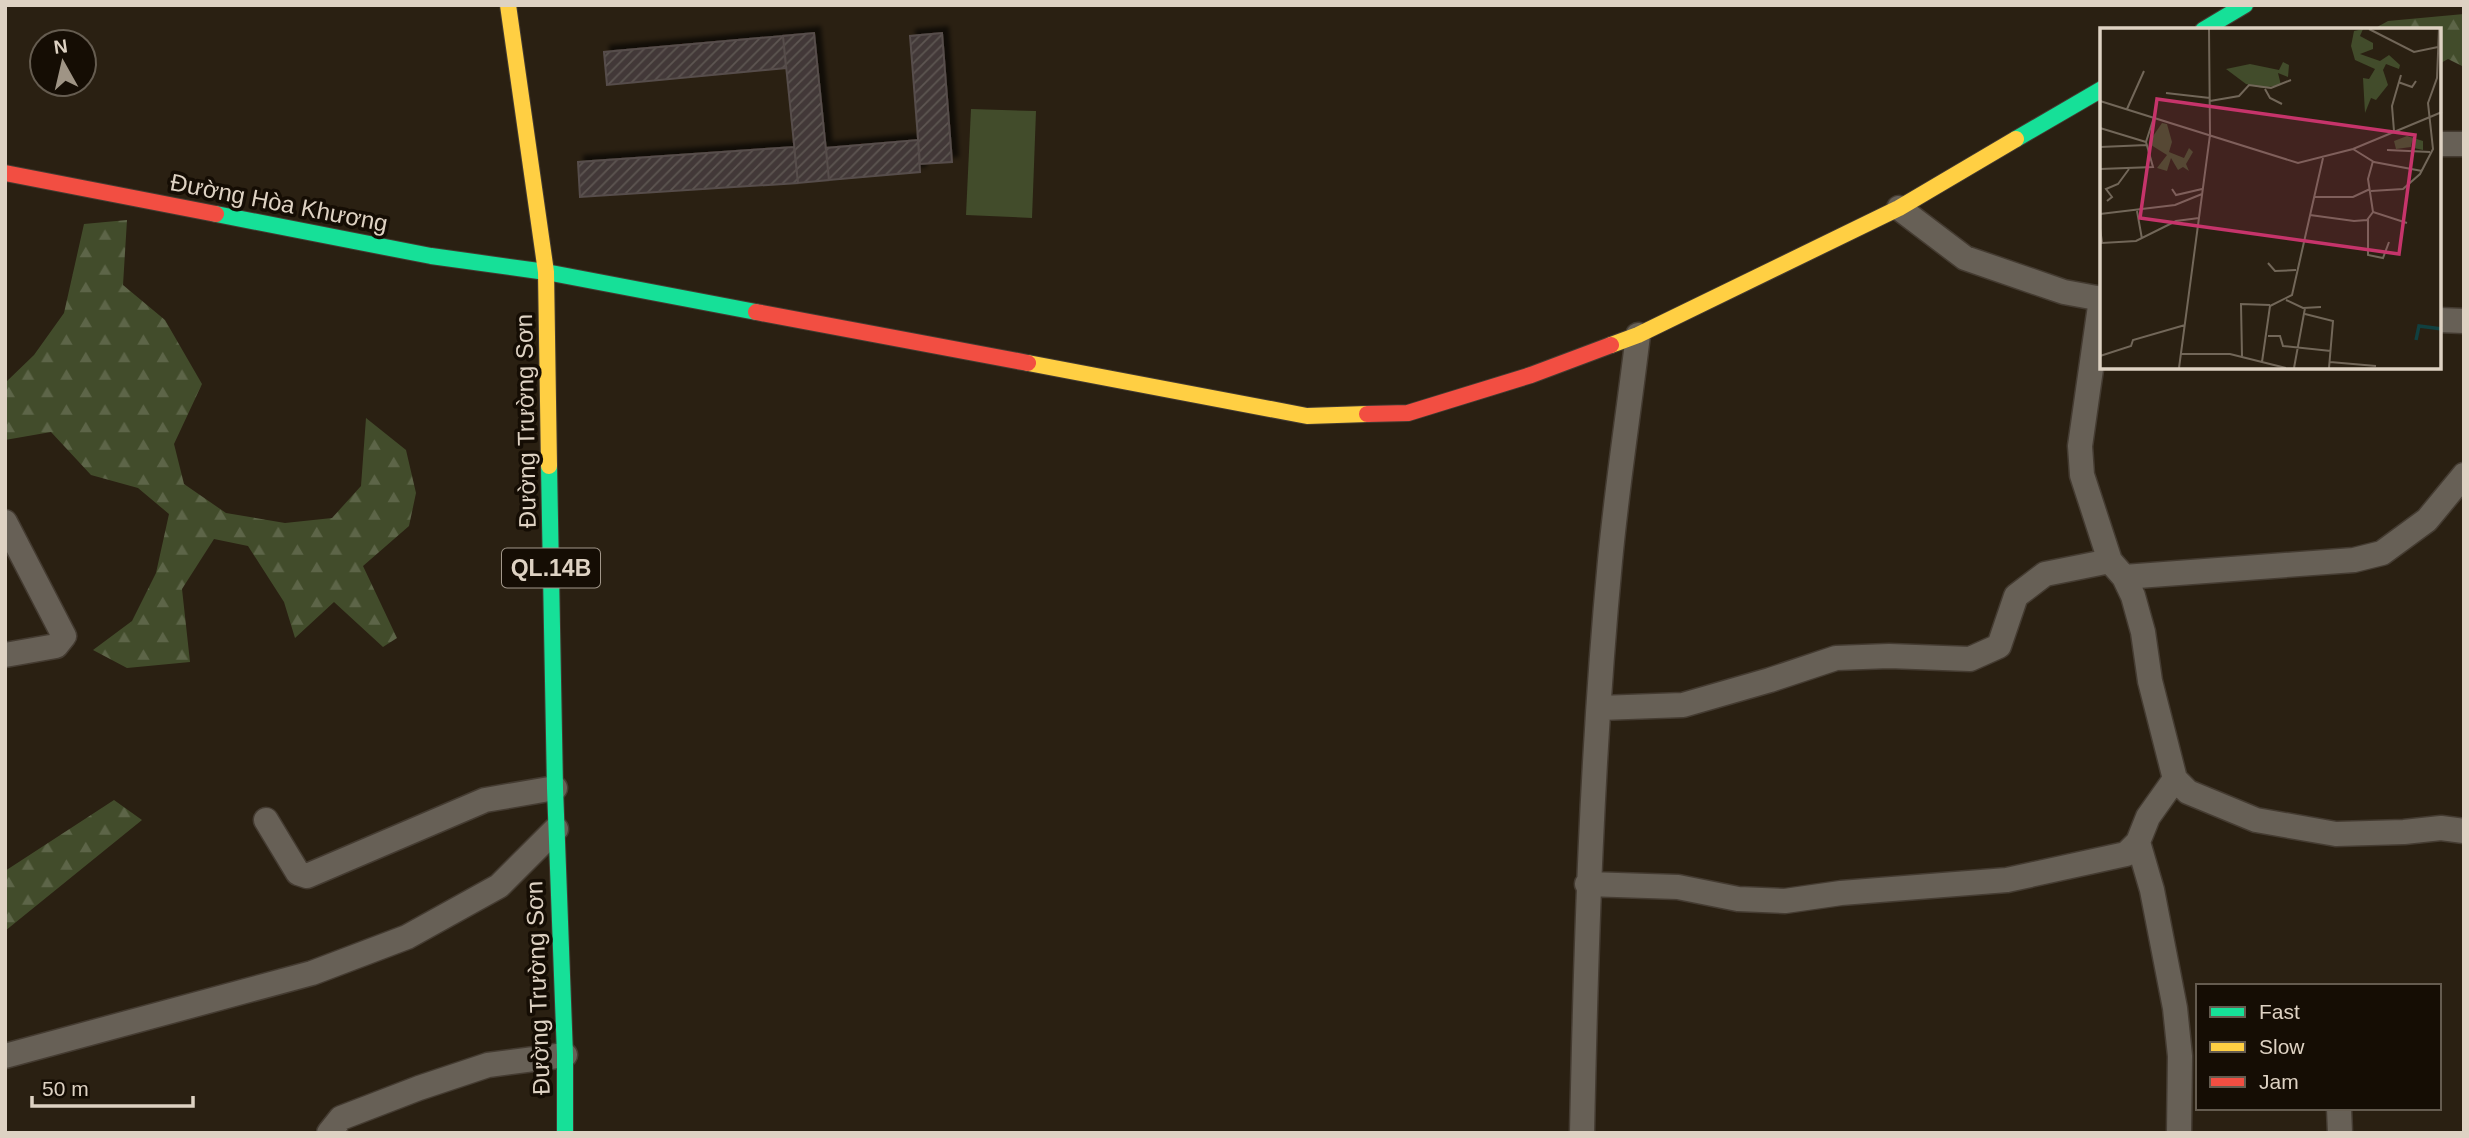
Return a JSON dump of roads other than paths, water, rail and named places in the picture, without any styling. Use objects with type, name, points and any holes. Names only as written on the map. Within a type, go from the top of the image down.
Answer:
[{"type":"main road","name":"Đường Trường Sơn","points":[[508,5],[546,272],[555,788],[565,1055],[565,1133]]},
{"type":"main road","points":[[2206,28],[2245,5]]},
{"type":"main road","name":"Đường Hòa Khương","points":[[5,173],[431,256],[546,272],[1307,416],[1408,413],[1531,375],[1638,335],[1899,208],[2100,90]]},
{"type":"street","points":[[2441,144],[2464,144]]},
{"type":"street","points":[[1899,208],[1965,258],[2064,292],[2100,299]]},
{"type":"street","points":[[2100,306],[2080,446],[2081,475],[2117,569],[2133,596],[2143,632],[2150,681],[2175,779],[2188,792],[2256,820],[2336,834],[2441,828],[2464,831]]},
{"type":"street","points":[[2441,320],[2464,321]]},
{"type":"street","points":[[1582,1133],[1587,884],[1610,561],[1638,335]]},
{"type":"street","points":[[1600,708],[1683,705],[1836,658],[1889,656],[1970,659],[1999,646],[2016,596],[2045,574],[2354,560],[2382,553],[2427,520],[2464,475]]},
{"type":"street","points":[[5,522],[64,636],[56,646],[5,655]]},
{"type":"street","points":[[1587,884],[1678,887],[1738,899],[1785,901],[1841,893],[2007,880],[2126,854],[2138,842],[2148,817],[2175,779]]},
{"type":"street","points":[[265,820],[298,873],[307,876],[485,800],[555,788]]},
{"type":"street","points":[[5,1056],[312,972],[407,937],[499,886],[556,829]]},
{"type":"street","points":[[2138,842],[2152,890],[2176,1019],[2180,1056],[2179,1133]]},
{"type":"street","points":[[329,1133],[341,1118],[488,1065],[565,1055]]},
{"type":"street","points":[[2339,1110],[2340,1133]]}]
